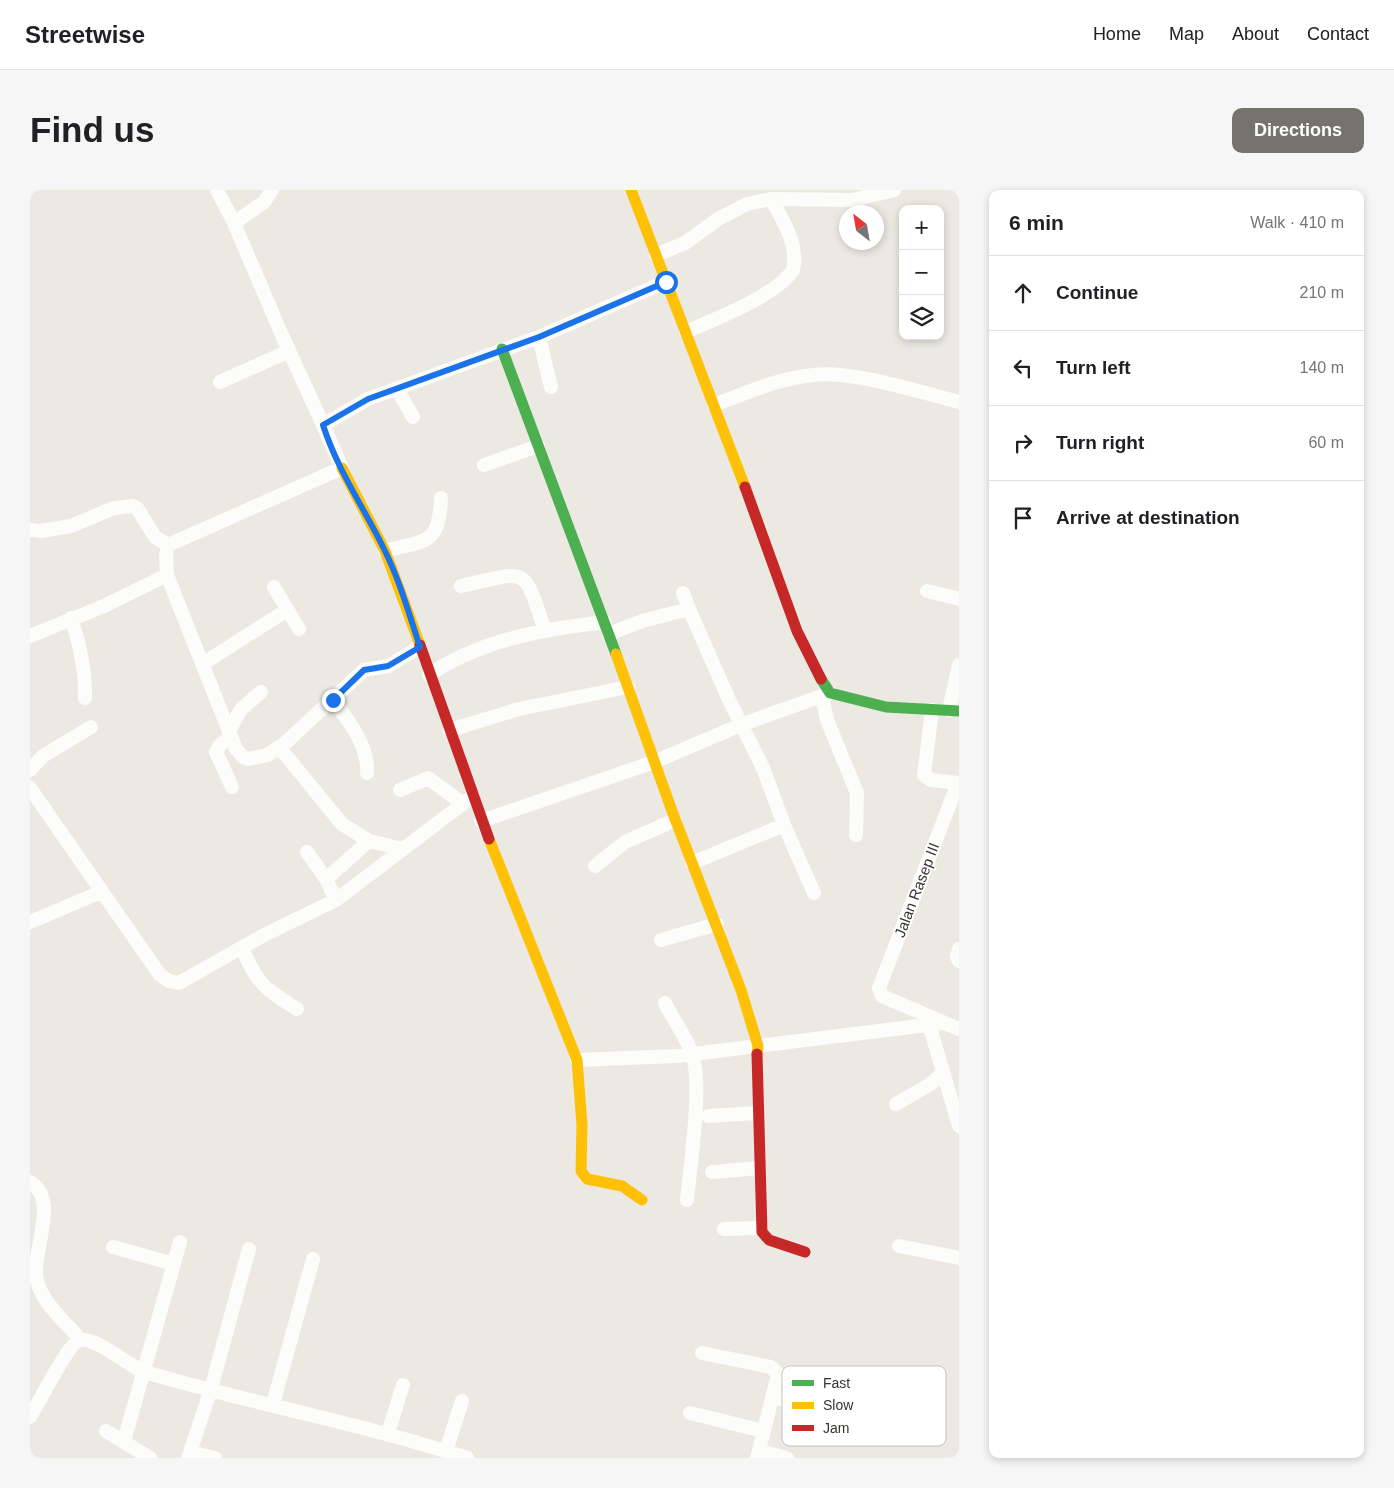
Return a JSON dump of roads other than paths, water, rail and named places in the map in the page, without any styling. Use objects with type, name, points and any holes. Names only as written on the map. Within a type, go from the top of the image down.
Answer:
[{"type":"street","points":[[217,190],[234,223],[342,468],[385,551],[399,585],[429,675],[450,730],[468,799],[480,821],[572,1042],[577,1060],[582,1125],[581,1163],[583,1175],[587,1179],[622,1186],[642,1200]]},
{"type":"street","points":[[234,223],[264,202],[272,190]]},
{"type":"street","points":[[631,190],[714,404],[797,631],[826,695],[827,720],[857,793],[856,835]]},
{"type":"street","points":[[656,255],[685,243],[718,219],[747,204],[771,199],[853,200],[894,190]]},
{"type":"street","points":[[686,332],[732,312],[765,293],[793,270],[795,252],[785,224],[771,199]]},
{"type":"street","points":[[323,425],[368,399],[539,337],[666,282]]},
{"type":"street","points":[[539,337],[551,387]]},
{"type":"street","points":[[502,349],[607,628],[675,820],[742,990],[758,1046],[757,1112],[761,1228],[764,1236],[769,1240],[805,1252]]},
{"type":"street","points":[[220,382],[289,351]]},
{"type":"street","points":[[714,404],[794,377],[815,374],[847,377],[959,402]]},
{"type":"street","points":[[397,389],[412,417]]},
{"type":"street","points":[[484,465],[538,446]]},
{"type":"street","points":[[168,545],[342,468]]},
{"type":"street","points":[[385,551],[425,541],[435,534],[440,518],[441,498]]},
{"type":"street","points":[[30,530],[41,531],[71,526],[114,508],[132,506],[137,508],[155,537],[168,545]]},
{"type":"street","points":[[168,545],[166,556],[168,575],[236,749],[248,759],[267,755],[279,747],[364,670],[388,666],[420,647]]},
{"type":"street","points":[[30,636],[104,606],[168,575]]},
{"type":"street","points":[[461,586],[506,576],[518,575],[522,577],[530,584],[545,631]]},
{"type":"street","points":[[274,587],[299,629]]},
{"type":"street","points":[[927,591],[959,599]]},
{"type":"street","points":[[683,593],[688,609],[730,702],[743,724],[763,768],[784,825],[814,893]]},
{"type":"street","points":[[429,675],[448,662],[468,653],[545,631],[607,628],[688,609]]},
{"type":"street","points":[[204,663],[287,610]]},
{"type":"street","points":[[71,618],[81,650],[85,672],[86,698]]},
{"type":"street","points":[[480,821],[654,762],[743,724],[826,695],[886,708],[954,710],[959,664]]},
{"type":"street","points":[[450,730],[519,709],[628,687]]},
{"type":"street","points":[[232,787],[216,752],[230,734],[241,709],[261,692]]},
{"type":"street","points":[[333,700],[354,729],[360,742],[367,773]]},
{"type":"street","points":[[932,710],[924,775],[931,780],[958,783]]},
{"type":"street","points":[[30,770],[43,756],[91,727]]},
{"type":"street","points":[[279,747],[342,824],[369,842],[403,850]]},
{"type":"street","points":[[400,790],[428,778],[468,799]]},
{"type":"street","name":"Jalan Rasep III","points":[[943,1023],[882,996],[879,988],[958,783]]},
{"type":"street","points":[[30,788],[160,975],[179,983],[336,900],[468,799]]},
{"type":"street","points":[[595,866],[624,842],[675,820]]},
{"type":"street","points":[[692,863],[784,825]]},
{"type":"street","points":[[326,878],[369,842]]},
{"type":"street","points":[[307,852],[326,878],[336,900]]},
{"type":"street","points":[[30,922],[101,892]]},
{"type":"street","points":[[661,940],[717,924]]},
{"type":"street","points":[[242,948],[251,970],[266,989],[297,1009]]},
{"type":"street","points":[[959,949],[957,957],[959,961]]},
{"type":"street","points":[[665,1003],[692,1054],[695,1071],[695,1114],[687,1200]]},
{"type":"street","points":[[577,1060],[692,1054],[929,1024],[943,1023],[959,1029]]},
{"type":"street","points":[[929,1024],[959,1126]]},
{"type":"street","points":[[896,1104],[929,1085],[943,1073]]},
{"type":"street","points":[[708,1116],[757,1112]]},
{"type":"street","points":[[712,1172],[759,1168]]},
{"type":"street","points":[[30,1182],[37,1186],[44,1200],[36,1280],[50,1305],[81,1340],[94,1343],[144,1372],[388,1433],[467,1458]]},
{"type":"street","points":[[724,1229],[761,1228]]},
{"type":"street","points":[[124,1442],[180,1242]]},
{"type":"street","points":[[899,1246],[959,1258]]},
{"type":"street","points":[[113,1247],[174,1264]]},
{"type":"street","points":[[215,1458],[189,1455],[211,1389],[249,1250]]},
{"type":"street","points":[[273,1404],[313,1260]]},
{"type":"street","points":[[30,1417],[64,1356],[76,1342],[81,1340]]},
{"type":"street","points":[[702,1353],[771,1367],[778,1374],[758,1454],[787,1458]]},
{"type":"street","points":[[388,1433],[403,1385]]},
{"type":"street","points":[[772,1397],[782,1400]]},
{"type":"street","points":[[446,1451],[462,1401]]},
{"type":"street","points":[[690,1413],[764,1431]]},
{"type":"street","points":[[106,1431],[150,1458]]}]
